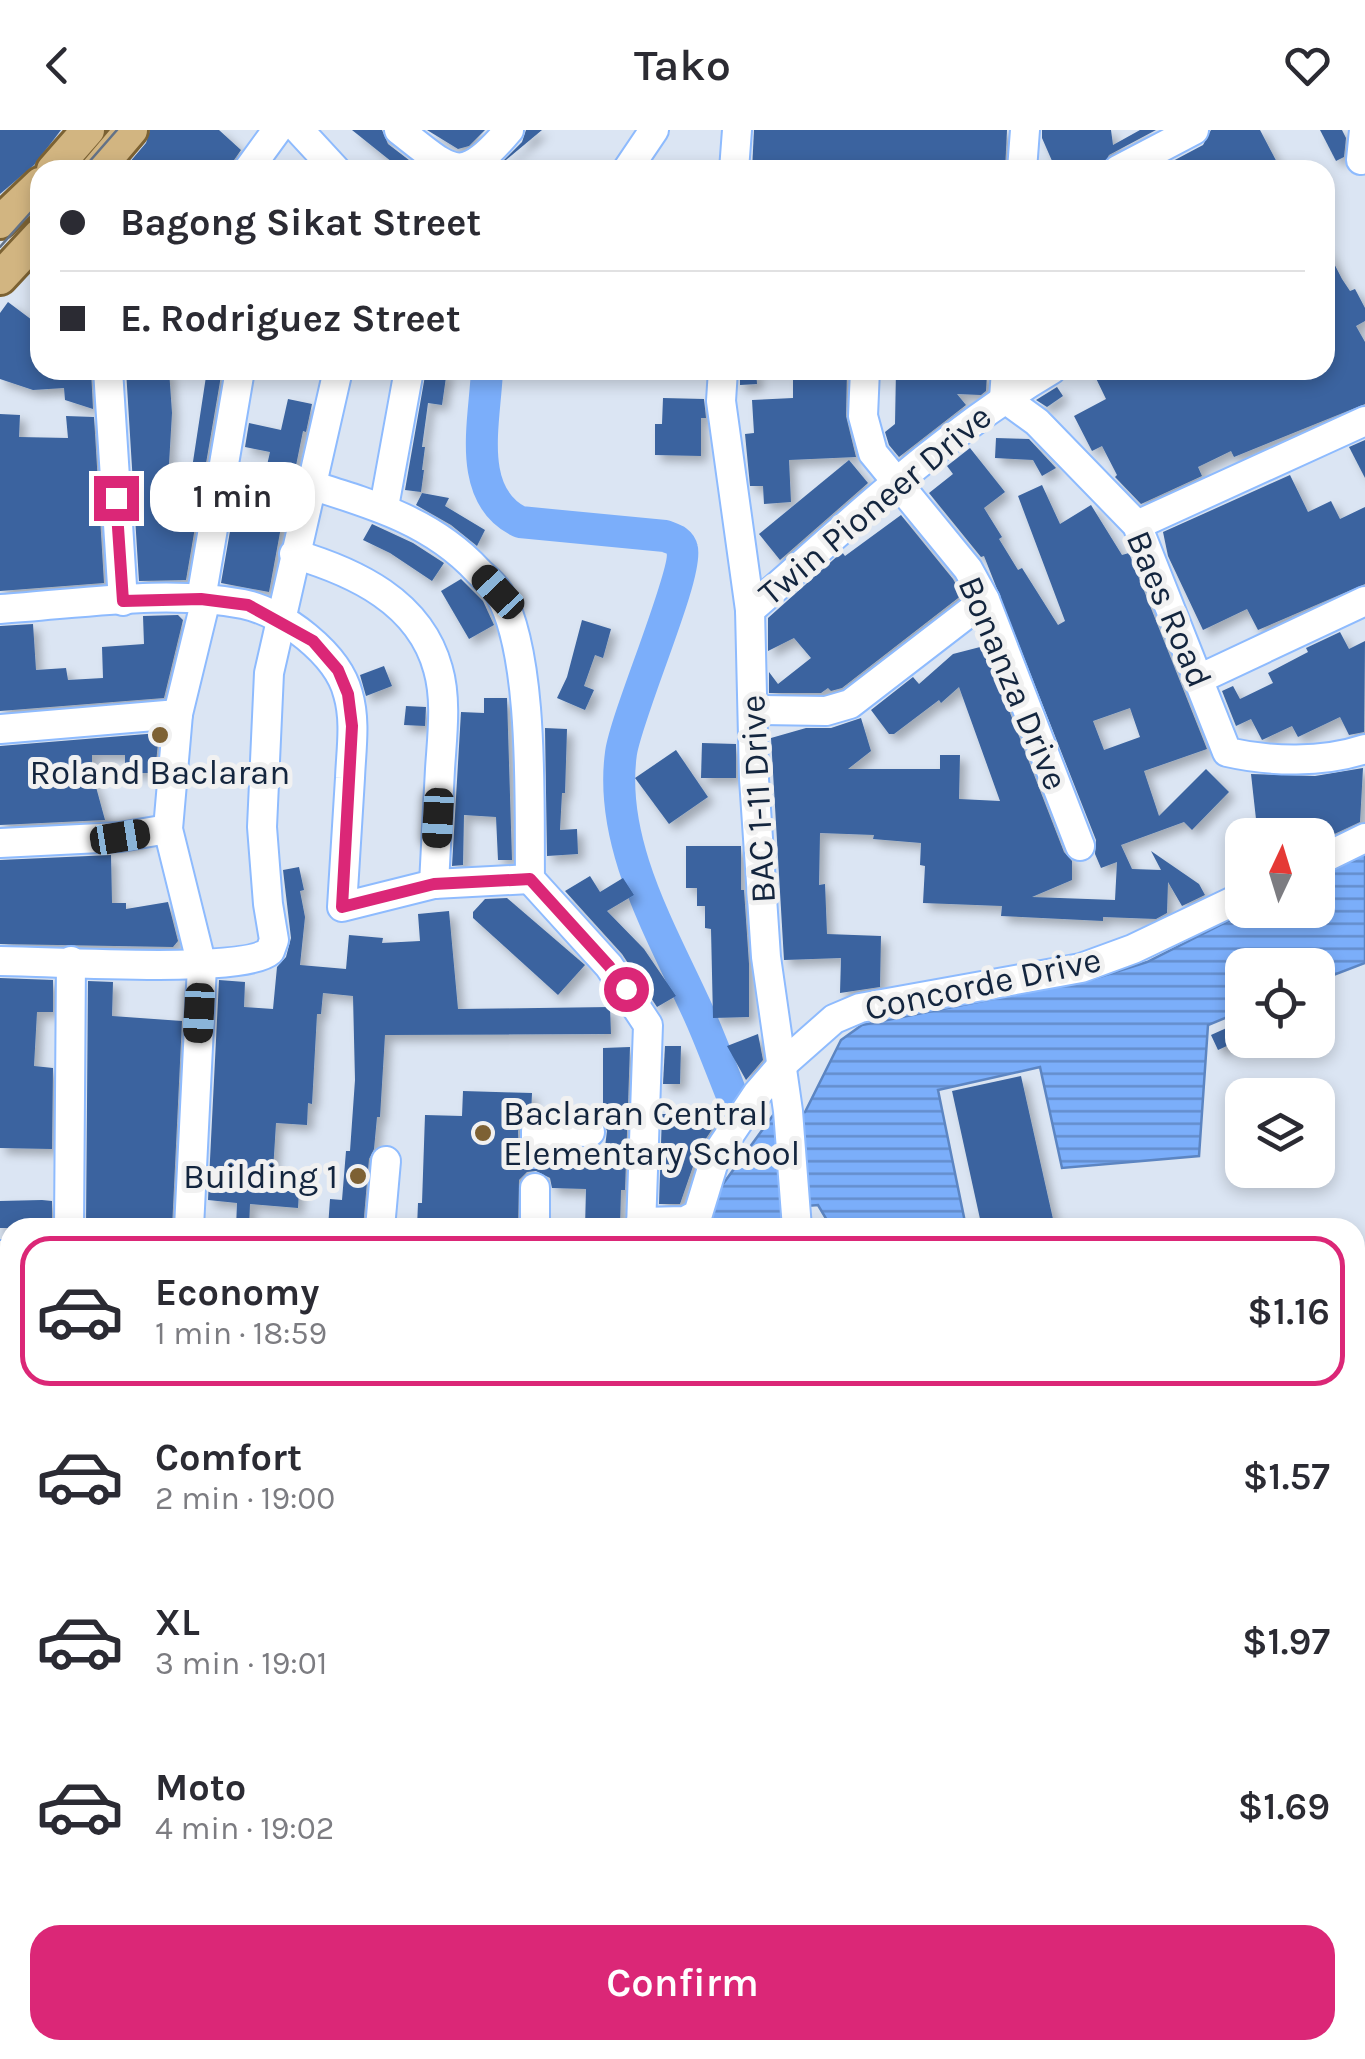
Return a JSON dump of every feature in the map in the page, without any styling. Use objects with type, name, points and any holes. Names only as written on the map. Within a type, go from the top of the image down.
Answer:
[{"type":"main road","points":[[62,160],[88,130]]},
{"type":"main road","points":[[105,160],[131,130]]},
{"type":"main road","points":[[0,222],[30,199]]},
{"type":"main road","points":[[0,278],[30,246]]},
{"type":"street","points":[[257,160],[277,130]]},
{"type":"street","points":[[300,130],[327,160]]},
{"type":"street","points":[[400,130],[438,160]]},
{"type":"street","points":[[482,160],[509,130]]},
{"type":"street","points":[[634,160],[654,130]]},
{"type":"street","points":[[735,160],[738,130]]},
{"type":"street","points":[[1023,160],[1025,130]]},
{"type":"street","points":[[1137,160],[1194,130]]},
{"type":"street","points":[[1362,160],[1364,130]]},
{"type":"street","points":[[109,380],[123,601]]},
{"type":"street","points":[[189,1218],[202,966],[168,829],[178,714],[204,599],[238,380]]},
{"type":"street","points":[[0,961],[202,966],[264,956],[273,945],[262,827],[269,673],[336,380]]},
{"type":"street","points":[[384,508],[407,380]]},
{"type":"street","name":"BAC 1-11 Drive","points":[[722,380],[721,401],[750,610],[766,957],[783,1064],[797,1218]]},
{"type":"street","name":"Bonanza Drive","points":[[864,380],[863,416],[873,453],[968,569],[985,600],[1080,846]]},
{"type":"street","name":"Twin Pioneer Drive","points":[[750,610],[1005,384]]},
{"type":"street","name":"Baes Road","points":[[1005,384],[1138,525],[1227,752],[1310,759],[1338,757],[1365,749]]},
{"type":"street","points":[[1138,525],[1365,421]]},
{"type":"street","points":[[311,485],[384,508],[418,525],[464,556],[498,592],[514,638],[524,696],[530,879],[609,966],[648,1025],[641,1218]]},
{"type":"street","points":[[294,554],[336,566],[392,599],[430,646],[439,671],[443,719],[434,884]]},
{"type":"street","points":[[0,609],[204,599],[248,605],[279,620],[313,641],[338,670],[348,694],[352,726],[342,907],[434,884],[530,879]]},
{"type":"street","points":[[753,710],[826,710],[850,704],[985,600]]},
{"type":"street","points":[[1199,679],[1365,600]]},
{"type":"street","points":[[0,729],[178,714]]},
{"type":"street","points":[[0,843],[120,837],[168,829]]},
{"type":"street","points":[[1335,853],[1365,838]]},
{"type":"street","name":"Concorde Drive","points":[[691,1218],[698,1214],[716,1155],[757,1094],[783,1064],[834,1019],[860,1008],[1080,968],[1133,950],[1225,904]]},
{"type":"street","points":[[69,1218],[70,961]]},
{"type":"street","points":[[536,1153],[536,1131],[590,1132]]},
{"type":"street","points":[[381,1218],[386,1161]]},
{"type":"street","points":[[534,1218],[536,1188]]},
{"type":"water","points":[[1365,853],[1365,963],[1335,974],[1335,948],[1225,948],[1225,1018],[1208,1025],[1199,1156],[1062,1168],[1040,1067],[938,1090],[964,1218],[826,1218],[818,1205],[783,1208],[782,1218],[707,1218],[707,1206],[774,1114],[805,1112],[841,1040],[862,1025],[1093,979],[1147,962],[1225,923],[1225,928],[1335,928],[1335,868]]},
{"type":"building","points":[[0,130],[61,130],[38,160],[30,160],[30,168],[0,194]]},
{"type":"building","points":[[150,130],[219,130],[241,150],[234,160],[132,160],[146,143]]},
{"type":"building","points":[[352,130],[382,130],[388,144],[409,160],[390,160]]},
{"type":"building","points":[[427,130],[485,130],[469,146],[458,149]]},
{"type":"building","points":[[526,130],[542,130],[504,160],[522,142]]},
{"type":"building","points":[[754,130],[1007,130],[1006,160],[752,160]]},
{"type":"building","points":[[1042,130],[1111,130],[1113,145],[1140,130],[1156,130],[1106,160],[1052,160]]},
{"type":"building","points":[[1211,130],[1260,130],[1276,160],[1175,160],[1203,145]]},
{"type":"building","points":[[1320,130],[1342,130],[1346,138],[1344,157],[1336,161]]},
{"type":"building","points":[[1335,265],[1365,308],[1365,321],[1356,326],[1365,342],[1365,404],[1234,457],[1231,451],[1198,467],[1202,476],[1141,504],[1115,477],[1102,446],[1092,451],[1074,416],[1106,399],[1097,380],[1335,380]]},
{"type":"building","points":[[8,302],[30,318],[30,380],[92,380],[93,409],[65,400],[64,388],[33,390],[0,379],[0,313]]},
{"type":"building","points":[[127,380],[170,380],[172,413],[167,498],[187,501],[205,380],[220,380],[186,580],[139,581]]},
{"type":"building","points":[[424,380],[446,380],[442,405],[428,403],[421,492],[405,490]]},
{"type":"building","points":[[740,380],[757,380],[757,384],[740,385]]},
{"type":"building","points":[[793,380],[847,380],[846,416],[856,457],[789,460],[791,502],[764,504],[763,486],[750,486],[745,434],[754,433],[752,400],[793,398]]},
{"type":"building","points":[[896,380],[987,380],[986,391],[981,395],[957,394],[966,405],[899,457],[885,432],[895,424]]},
{"type":"building","points":[[1057,387],[1063,396],[1047,407],[1036,400]]},
{"type":"building","points":[[663,398],[704,399],[701,456],[655,455],[655,424],[662,424]]},
{"type":"building","points":[[288,399],[312,404],[286,500],[269,592],[221,583],[237,491],[260,496],[270,452],[245,447],[249,423],[281,430]]},
{"type":"building","points":[[0,414],[20,415],[19,437],[68,438],[66,416],[94,417],[104,583],[0,591]]},
{"type":"building","points":[[996,438],[1029,439],[1056,468],[1042,476],[1033,460],[995,458]]},
{"type":"building","points":[[1365,440],[1365,478],[1349,447]]},
{"type":"building","points":[[970,448],[1005,492],[984,508],[1018,570],[1022,568],[1058,625],[1065,621],[1018,496],[1042,485],[1060,524],[1091,505],[1122,555],[1129,553],[1207,749],[1144,771],[1159,816],[1206,769],[1229,792],[1192,830],[1184,822],[1121,845],[1132,869],[1161,870],[1151,851],[1199,884],[1205,895],[1182,906],[1168,882],[1167,913],[1156,919],[1103,917],[1103,921],[1001,916],[1002,906],[923,903],[925,866],[920,865],[921,843],[873,839],[874,835],[820,833],[819,885],[825,884],[827,934],[881,936],[880,987],[840,993],[841,958],[784,960],[771,738],[806,728],[831,728],[861,718],[871,751],[848,769],[940,769],[940,755],[960,755],[959,799],[1000,801],[959,687],[894,734],[889,734],[871,710],[913,677],[919,684],[953,654],[984,646],[1064,852],[1072,861],[1072,880],[1032,897],[1115,900],[1117,862],[1101,868],[1095,854],[1096,840],[984,556],[929,493],[953,474],[947,466]],"holes":[[[1130,708],[1140,737],[1104,750],[1093,721]]]},
{"type":"building","points":[[849,460],[868,483],[780,560],[759,534]]},
{"type":"building","points":[[1290,475],[1308,512],[1331,501],[1340,519],[1365,507],[1365,584],[1258,630],[1247,609],[1203,630],[1168,556],[1163,532]]},
{"type":"building","points":[[422,493],[449,498],[445,506],[485,530],[477,546],[416,505]]},
{"type":"building","points":[[901,515],[962,595],[842,688],[828,688],[821,693],[769,693],[769,672],[778,684],[811,658],[794,638],[768,651],[768,618],[842,552],[845,556]]},
{"type":"building","points":[[372,524],[444,563],[432,581],[363,540]]},
{"type":"building","points":[[461,579],[483,601],[494,625],[469,639],[441,591]]},
{"type":"building","points":[[178,615],[183,620],[164,698],[0,711],[0,626],[33,624],[36,670],[66,668],[68,680],[103,678],[102,647],[144,644],[143,616]]},
{"type":"building","points":[[582,620],[611,629],[603,658],[595,655],[584,686],[594,690],[585,710],[557,698],[567,677]]},
{"type":"building","points":[[1340,632],[1349,649],[1365,641],[1364,732],[1349,735],[1340,717],[1298,737],[1292,726],[1262,740],[1251,719],[1236,726],[1222,691],[1233,686],[1240,699],[1273,683],[1268,673]]},
{"type":"building","points":[[384,666],[392,686],[366,696],[360,675]]},
{"type":"building","points":[[484,698],[507,698],[512,860],[498,860],[496,817],[464,815],[463,865],[452,866],[461,712],[484,713]]},
{"type":"building","points":[[406,706],[426,707],[425,726],[404,725]]},
{"type":"building","points":[[545,728],[567,729],[560,830],[577,829],[578,854],[547,856]]},
{"type":"building","points":[[159,733],[155,773],[125,773],[125,755],[92,755],[92,787],[96,787],[105,820],[0,825],[0,746]]},
{"type":"building","points":[[702,743],[736,744],[736,778],[701,778]]},
{"type":"building","points":[[676,750],[708,797],[669,824],[635,778]]},
{"type":"building","points":[[1363,768],[1360,822],[1335,834],[1335,818],[1256,818],[1251,774],[1315,776]]},
{"type":"building","points":[[686,846],[741,846],[749,1017],[713,1018],[711,929],[705,928],[705,906],[697,906],[697,888],[686,888]]},
{"type":"building","points":[[111,855],[112,903],[126,903],[126,909],[168,902],[178,941],[173,947],[0,944],[0,860]]},
{"type":"building","points":[[299,867],[304,890],[300,891],[305,917],[300,965],[346,969],[349,935],[383,938],[382,943],[420,941],[418,914],[449,911],[458,1009],[610,1007],[611,1034],[385,1035],[380,1117],[369,1159],[364,1218],[329,1218],[330,1199],[342,1200],[346,1151],[350,1151],[355,1080],[353,996],[323,993],[321,1014],[317,1014],[312,1104],[308,1103],[307,1125],[276,1123],[273,1171],[300,1173],[298,1208],[250,1204],[249,1218],[236,1218],[237,1203],[208,1200],[219,980],[245,982],[244,1007],[273,1009],[277,967],[286,957],[291,938],[283,870]]},
{"type":"building","points":[[590,876],[600,892],[623,878],[634,895],[607,911],[644,949],[676,996],[657,1007],[622,954],[565,891]]},
{"type":"building","points":[[507,898],[585,965],[558,995],[473,918],[473,912],[485,899]]},
{"type":"building","points":[[0,978],[53,980],[53,1012],[37,1012],[34,1066],[53,1068],[52,1149],[0,1148]]},
{"type":"building","points":[[88,981],[113,982],[112,1016],[182,1021],[172,1218],[86,1218]]},
{"type":"building","points":[[1225,1029],[1225,1047],[1218,1050],[1211,1035]]},
{"type":"building","points":[[758,1034],[763,1060],[746,1080],[727,1046]]},
{"type":"building","points":[[665,1046],[681,1046],[680,1084],[663,1084]]},
{"type":"building","points":[[630,1047],[625,1190],[621,1190],[620,1218],[585,1218],[586,1189],[552,1188],[550,1178],[536,1171],[527,1172],[519,1180],[518,1218],[417,1218],[418,1203],[422,1203],[425,1115],[462,1116],[463,1091],[532,1093],[531,1115],[522,1121],[518,1131],[519,1154],[526,1168],[544,1169],[553,1153],[604,1155],[607,1131],[603,1121],[603,1048]]},
{"type":"building","points":[[1021,1076],[1053,1218],[980,1218],[952,1091]]},
{"type":"building","points":[[662,1114],[713,1114],[713,1128],[699,1149],[680,1204],[659,1204]]},
{"type":"building","points":[[0,1201],[52,1201],[52,1218],[0,1218]]},
{"type":"waterway","points":[[486,380],[482,455],[491,494],[503,510],[520,522],[665,536],[681,546],[682,563],[676,585],[621,753],[619,788],[623,823],[643,892],[736,1106]]},
{"type":"tram line","points":[[91,160],[117,130]]},
{"type":"tram line","points":[[0,247],[30,213]]},
{"type":"place","name":"Roland Baclaran","points":[[160,735]]},
{"type":"place","name":"Baclaran Central Elementary School","points":[[483,1133]]},
{"type":"place","name":"Building 1","points":[[358,1176]]},
{"type":"route","points":[[116,498],[123,601],[201,599],[248,605],[313,641],[338,670],[348,694],[352,726],[342,907],[434,884],[530,879],[626,989]]}]
